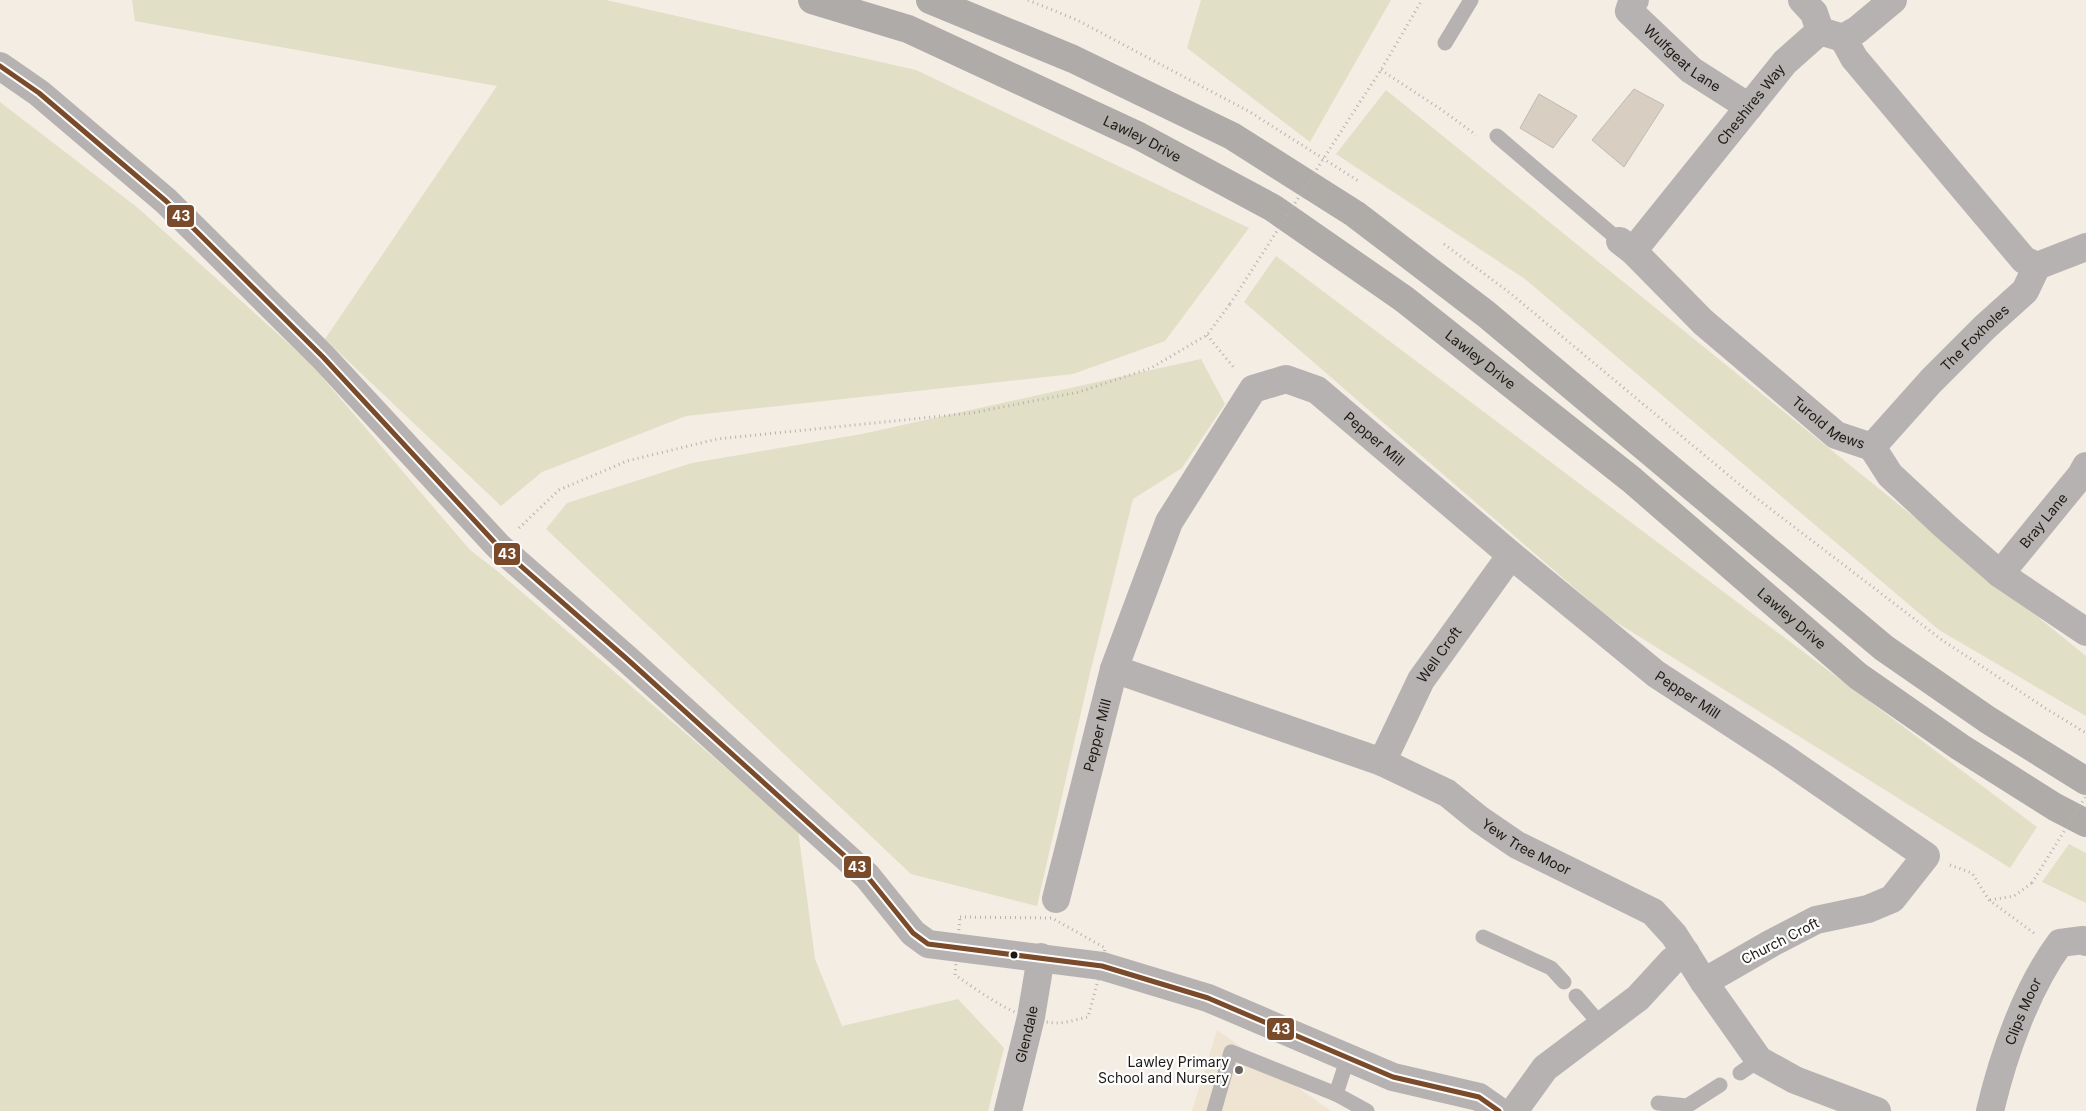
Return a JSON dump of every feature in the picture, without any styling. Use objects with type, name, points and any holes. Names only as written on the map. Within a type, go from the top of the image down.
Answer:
[{"type":"main road","name":"Lawley Drive","points":[[812,0],[908,29],[1139,136],[1273,208],[1404,299],[1624,474],[1858,676],[1960,747],[2055,807],[2086,823]]},
{"type":"main road","points":[[930,0],[1073,58],[1232,136],[1355,214],[1486,314],[1884,648],[1988,720],[2086,781]]},
{"type":"street","name":"Wulfgeat Lane","points":[[1635,0],[1631,4],[1629,11],[1691,70],[1749,107]]},
{"type":"street","points":[[1802,0],[1831,35],[1854,58],[2024,260],[2036,266],[2086,247]]},
{"type":"street","name":"Cheshires Way","points":[[1626,246],[1749,107],[1785,62],[1831,35],[1857,30],[1893,0]]},
{"type":"street","points":[[0,66],[39,93],[166,201],[323,357],[498,546],[627,659],[867,876],[913,933],[928,944],[1102,966],[1208,998],[1393,1077],[1479,1097],[1499,1111]]},
{"type":"street","name":"Turold Mews","points":[[1626,246],[1702,322],[1836,435],[1872,446],[1890,475],[2000,574],[2086,632]]},
{"type":"street","name":"The Foxholes","points":[[1872,446],[1938,374],[1985,327],[2025,291],[2036,266]]},
{"type":"street","name":"Pepper Mill","points":[[1056,899],[1114,669],[1169,522],[1254,389],[1286,379],[1317,390],[1511,555],[1656,674],[1780,755],[1926,856]]},
{"type":"street","name":"Bray Lane","points":[[2000,574],[2081,475],[2086,466]]},
{"type":"street","name":"Well Croft","points":[[1382,762],[1422,680],[1511,555]]},
{"type":"street","name":"Yew Tree Moor","points":[[1114,669],[1382,762],[1447,793],[1517,845],[1652,912],[1674,935],[1704,982],[1749,1067],[1795,1080],[1860,1108]]},
{"type":"street","name":"Church Croft","points":[[1704,982],[1816,920],[1868,910],[1892,900],[1926,856]]},
{"type":"street","name":"Clips Moor","points":[[1990,1111],[1995,1089],[2012,1040],[2036,979],[2073,942]]},
{"type":"street","points":[[1514,1111],[1545,1068],[1638,998],[1672,961],[1686,954]]},
{"type":"street","name":"Glendale","points":[[1008,1111],[1031,1017],[1041,957]]},
{"type":"lane","points":[[1446,43],[1471,0]]},
{"type":"lane","points":[[1497,136],[1626,246]]},
{"type":"lane","points":[[1483,937],[1551,968],[1564,982]]},
{"type":"lane","points":[[1576,996],[1602,1025]]},
{"type":"lane","points":[[1214,1111],[1230,1052],[1336,1094],[1367,1111]]},
{"type":"lane","points":[[1336,1094],[1348,1057]]},
{"type":"lane","points":[[1658,1103],[1687,1106],[1720,1085]]},
{"type":"path","points":[[498,546],[559,490],[627,461],[717,439],[972,413],[1079,392],[1151,368],[1207,334],[1230,304],[1381,70],[1422,0]]},
{"type":"path","points":[[1207,334],[1254,389]]},
{"type":"path","points":[[1989,900],[2014,896],[2032,883],[2086,796]]},
{"type":"path","points":[[1926,856],[1972,872],[1989,900],[2040,938],[2073,942]]},
{"type":"shaded area","points":[[132,0],[606,0],[916,70],[1249,228],[1165,341],[1073,374],[686,416],[542,472],[501,506],[325,339],[497,86],[135,21]]},
{"type":"shaded area","points":[[1201,0],[1391,0],[1310,142],[1187,48]]},
{"type":"shaded area","points":[[1386,90],[2086,656],[2086,716],[1939,630],[1525,279],[1336,154]]},
{"type":"shaded area","points":[[0,102],[138,208],[310,363],[470,550],[496,570],[798,830],[815,959],[842,1026],[958,999],[1004,1048],[988,1111],[0,1111]]},
{"type":"shaded area","points":[[1276,256],[2037,827],[2010,868],[1608,617],[1244,302]]},
{"type":"shaded area","points":[[1201,359],[1225,404],[1182,468],[1133,499],[1090,673],[1037,906],[911,874],[546,529],[567,503],[692,463],[862,434]]},
{"type":"shaded area","points":[[2069,844],[2086,853],[2086,903],[2042,882]]},
{"type":"shaded area","name":"Lawley Primary School and Nursery","points":[[1217,1030],[1331,1111],[1192,1111]]},
{"type":"building","points":[[1634,89],[1664,105],[1624,167],[1592,140]]},
{"type":"building","points":[[1539,94],[1577,116],[1553,148],[1520,128]]},
{"type":"transit line","name":"43","points":[[0,66],[39,93],[166,201],[323,357],[498,546],[627,659],[867,876],[913,933],[928,944],[1102,966],[1208,998],[1393,1077],[1479,1097],[1499,1111]]},
{"type":"place","name":"Lawley Primary School and Nursery","points":[[1239,1070]]}]
